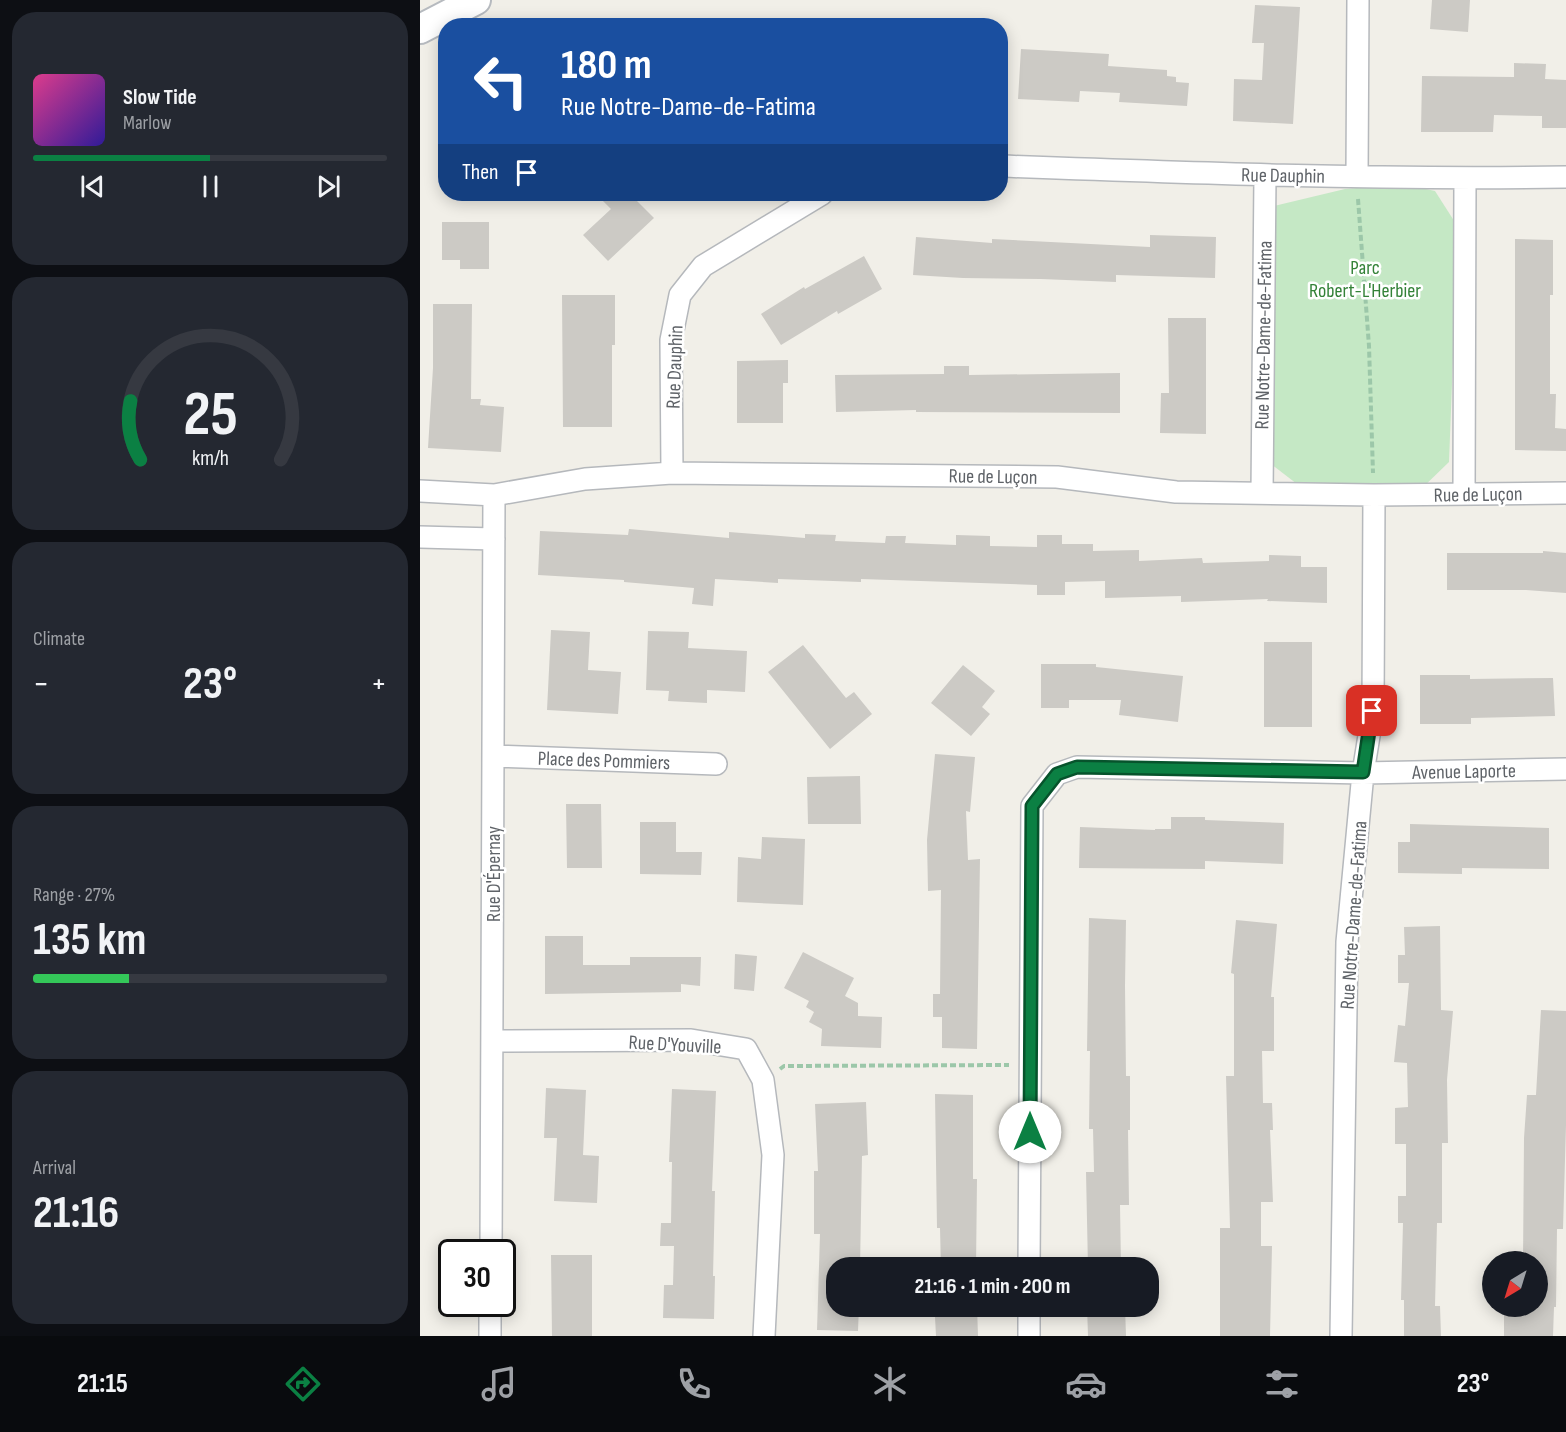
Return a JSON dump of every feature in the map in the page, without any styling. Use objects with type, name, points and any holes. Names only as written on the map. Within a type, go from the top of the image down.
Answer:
[{"type":"street","points":[[441,18],[476,0]]},
{"type":"street","points":[[1357,176],[1358,0]]},
{"type":"street","points":[[420,29],[438,20]]},
{"type":"street","name":"Rue Dauphin","points":[[1008,166],[1265,176],[1566,177]]},
{"type":"street","name":"Rue Notre-Dame-de-Fatima","points":[[1262,493],[1265,176]]},
{"type":"street","points":[[1464,494],[1465,178]]},
{"type":"street","name":"Rue Dauphin","points":[[672,473],[671,340],[680,295],[703,266],[810,201]]},
{"type":"street","name":"Rue de Luçon","points":[[420,491],[494,495],[585,479],[672,473],[1057,477],[1176,492],[1374,495],[1566,493]]},
{"type":"street","name":"Rue D'Épernay","points":[[490,1239],[494,495]]},
{"type":"street","name":"Rue Notre-Dame-de-Fatima","points":[[1341,1336],[1347,942],[1363,772],[1372,711],[1374,495]]},
{"type":"street","points":[[420,537],[494,539]]},
{"type":"street","name":"Place des Pommiers","points":[[494,756],[716,764]]},
{"type":"street","name":"Avenue Laporte","points":[[1029,1257],[1032,806],[1057,774],[1077,767],[1363,772],[1566,769]]},
{"type":"street","name":"Rue D'Youville","points":[[492,1041],[691,1040],[746,1049],[763,1080],[773,1155],[764,1336]]},
{"type":"street","points":[[490,1317],[490,1336]]},
{"type":"street","points":[[1029,1317],[1029,1336]]},
{"type":"path","points":[[1357,176],[1369,346],[1374,495]]},
{"type":"path","points":[[763,1080],[784,1066],[1030,1065]]},
{"type":"green space","name":"Parc Robert-L'Herbier","points":[[1403,184],[1435,191],[1458,227],[1449,462],[1418,492],[1297,484],[1271,464],[1274,206],[1345,189]]},
{"type":"building","points":[[1432,0],[1470,0],[1468,32],[1430,29]]},
{"type":"building","points":[[1255,5],[1300,7],[1293,124],[1233,121],[1234,79],[1262,80],[1264,43],[1252,43]]},
{"type":"building","points":[[1021,49],[1109,54],[1108,66],[1167,70],[1167,76],[1176,77],[1176,82],[1189,83],[1187,106],[1119,102],[1120,93],[1080,91],[1079,102],[1018,99]]},
{"type":"building","points":[[1514,63],[1546,64],[1545,79],[1566,80],[1566,128],[1542,128],[1542,116],[1494,115],[1493,132],[1421,132],[1422,76],[1514,77]]},
{"type":"building","points":[[603,201],[637,201],[654,218],[608,261],[583,235],[611,209]]},
{"type":"building","points":[[442,222],[489,222],[489,269],[460,269],[460,260],[442,260]]},
{"type":"building","points":[[1150,235],[1216,237],[1215,278],[1116,275],[1116,282],[913,275],[916,237],[992,243],[992,239],[1150,247]]},
{"type":"building","points":[[1515,239],[1553,240],[1553,295],[1550,295],[1550,394],[1556,394],[1555,428],[1566,429],[1566,451],[1515,450]]},
{"type":"building","points":[[864,256],[882,289],[838,314],[837,311],[781,345],[761,314],[804,287],[805,289]]},
{"type":"building","points":[[562,295],[615,295],[615,345],[612,345],[612,427],[563,427]]},
{"type":"building","points":[[433,304],[472,304],[471,399],[481,399],[480,405],[504,407],[501,452],[428,448],[433,368]]},
{"type":"building","points":[[1168,318],[1206,318],[1206,434],[1160,433],[1161,393],[1169,393]]},
{"type":"building","points":[[788,360],[788,383],[783,383],[783,423],[737,423],[737,361]]},
{"type":"building","points":[[944,366],[969,366],[969,375],[1120,373],[1120,413],[916,412],[916,410],[836,412],[835,375],[944,374]]},
{"type":"building","points":[[629,529],[729,538],[729,532],[805,538],[805,534],[836,535],[835,541],[885,543],[886,536],[906,536],[905,543],[956,545],[956,535],[990,536],[990,546],[1037,547],[1037,535],[1062,535],[1062,544],[1093,544],[1093,551],[1139,550],[1139,561],[1202,558],[1203,563],[1269,561],[1269,555],[1301,556],[1301,567],[1327,567],[1327,603],[1267,601],[1268,599],[1181,602],[1181,596],[1105,598],[1105,581],[1065,582],[1065,595],[1037,595],[1037,585],[861,579],[861,582],[778,579],[778,583],[715,579],[713,606],[692,604],[694,588],[624,582],[624,580],[538,575],[540,531],[628,535]]},
{"type":"building","points":[[1543,551],[1566,553],[1566,593],[1526,590],[1447,590],[1447,553],[1543,553]]},
{"type":"building","points":[[551,630],[590,632],[588,670],[621,672],[618,714],[547,710]]},
{"type":"building","points":[[648,631],[689,632],[688,648],[747,651],[745,692],[707,690],[707,703],[668,701],[669,691],[646,690]]},
{"type":"building","points":[[1264,642],[1312,642],[1312,727],[1264,727]]},
{"type":"building","points":[[803,645],[846,698],[854,692],[872,714],[830,749],[768,672]]},
{"type":"building","points":[[1041,664],[1096,664],[1096,667],[1183,676],[1178,722],[1119,715],[1121,700],[1069,700],[1069,708],[1041,708]]},
{"type":"building","points":[[963,665],[995,691],[982,707],[990,714],[971,736],[931,703]]},
{"type":"building","points":[[1420,675],[1470,675],[1470,679],[1553,678],[1555,716],[1471,718],[1471,724],[1420,724]]},
{"type":"building","points":[[935,754],[975,757],[970,812],[966,811],[968,860],[980,859],[977,1049],[942,1048],[942,1017],[933,1017],[933,994],[940,994],[941,890],[928,891],[927,840]]},
{"type":"building","points":[[860,776],[861,824],[808,824],[807,777]]},
{"type":"building","points":[[566,804],[601,804],[602,868],[567,868]]},
{"type":"building","points":[[1171,817],[1205,817],[1205,820],[1284,823],[1283,864],[1205,861],[1205,869],[1079,868],[1080,827],[1171,829]]},
{"type":"building","points":[[640,822],[676,822],[676,852],[702,852],[701,875],[640,874]]},
{"type":"building","points":[[1410,824],[1549,828],[1549,869],[1462,868],[1462,874],[1398,873],[1398,842],[1410,842]]},
{"type":"building","points":[[762,837],[805,839],[803,905],[737,902],[738,857],[761,859]]},
{"type":"building","points":[[1089,918],[1126,920],[1126,1076],[1130,1076],[1129,1205],[1120,1205],[1121,1257],[1088,1257],[1086,1172],[1094,1172],[1093,1129],[1089,1129],[1090,1051],[1087,1051]]},
{"type":"building","points":[[1236,920],[1277,924],[1271,997],[1274,997],[1274,1051],[1262,1051],[1263,1103],[1272,1103],[1273,1130],[1270,1130],[1273,1202],[1261,1202],[1261,1246],[1272,1246],[1270,1336],[1220,1336],[1220,1228],[1230,1228],[1226,1076],[1234,1076],[1234,974],[1231,973]]},
{"type":"building","points":[[1440,926],[1441,1010],[1453,1011],[1447,1080],[1448,1143],[1442,1143],[1442,1223],[1437,1223],[1435,1306],[1440,1306],[1441,1336],[1404,1336],[1404,1300],[1401,1300],[1403,1223],[1398,1223],[1398,1196],[1406,1196],[1406,1144],[1395,1144],[1395,1108],[1408,1107],[1407,1063],[1394,1062],[1398,1025],[1405,1026],[1409,983],[1398,983],[1398,955],[1405,955],[1404,927]]},
{"type":"building","points":[[545,936],[583,936],[583,965],[630,965],[630,957],[701,957],[700,986],[681,984],[681,992],[545,994]]},
{"type":"building","points":[[803,952],[854,978],[845,996],[858,1003],[858,1016],[882,1017],[881,1048],[821,1046],[822,1029],[809,1022],[814,1012],[806,1007],[809,1001],[784,988]]},
{"type":"building","points":[[735,954],[757,956],[754,991],[734,989]]},
{"type":"building","points":[[1541,1010],[1566,1011],[1563,1229],[1557,1229],[1556,1307],[1554,1307],[1553,1336],[1504,1336],[1504,1317],[1548,1317],[1548,1251],[1523,1251],[1524,1138],[1527,1095],[1536,1095]]},
{"type":"building","points":[[546,1088],[586,1090],[583,1155],[599,1156],[597,1203],[554,1201],[557,1138],[544,1138]]},
{"type":"building","points":[[672,1089],[716,1091],[712,1191],[715,1191],[714,1319],[663,1318],[664,1285],[673,1285],[674,1246],[660,1246],[661,1223],[671,1223],[672,1162],[669,1162]]},
{"type":"building","points":[[935,1094],[973,1095],[973,1179],[977,1179],[976,1257],[941,1257],[940,1228],[937,1228]]},
{"type":"building","points":[[866,1102],[868,1155],[862,1156],[860,1257],[826,1257],[826,1317],[859,1317],[858,1331],[817,1330],[820,1234],[814,1234],[814,1171],[818,1171],[815,1104]]},
{"type":"building","points":[[551,1255],[592,1255],[592,1336],[552,1336]]},
{"type":"building","points":[[935,1317],[977,1317],[978,1336],[936,1336]]},
{"type":"building","points":[[1087,1317],[1125,1317],[1126,1336],[1088,1336]]},
{"type":"route","points":[[1030,1132],[1032,806],[1044,790],[1057,774],[1077,767],[1363,772],[1372,711]]}]
